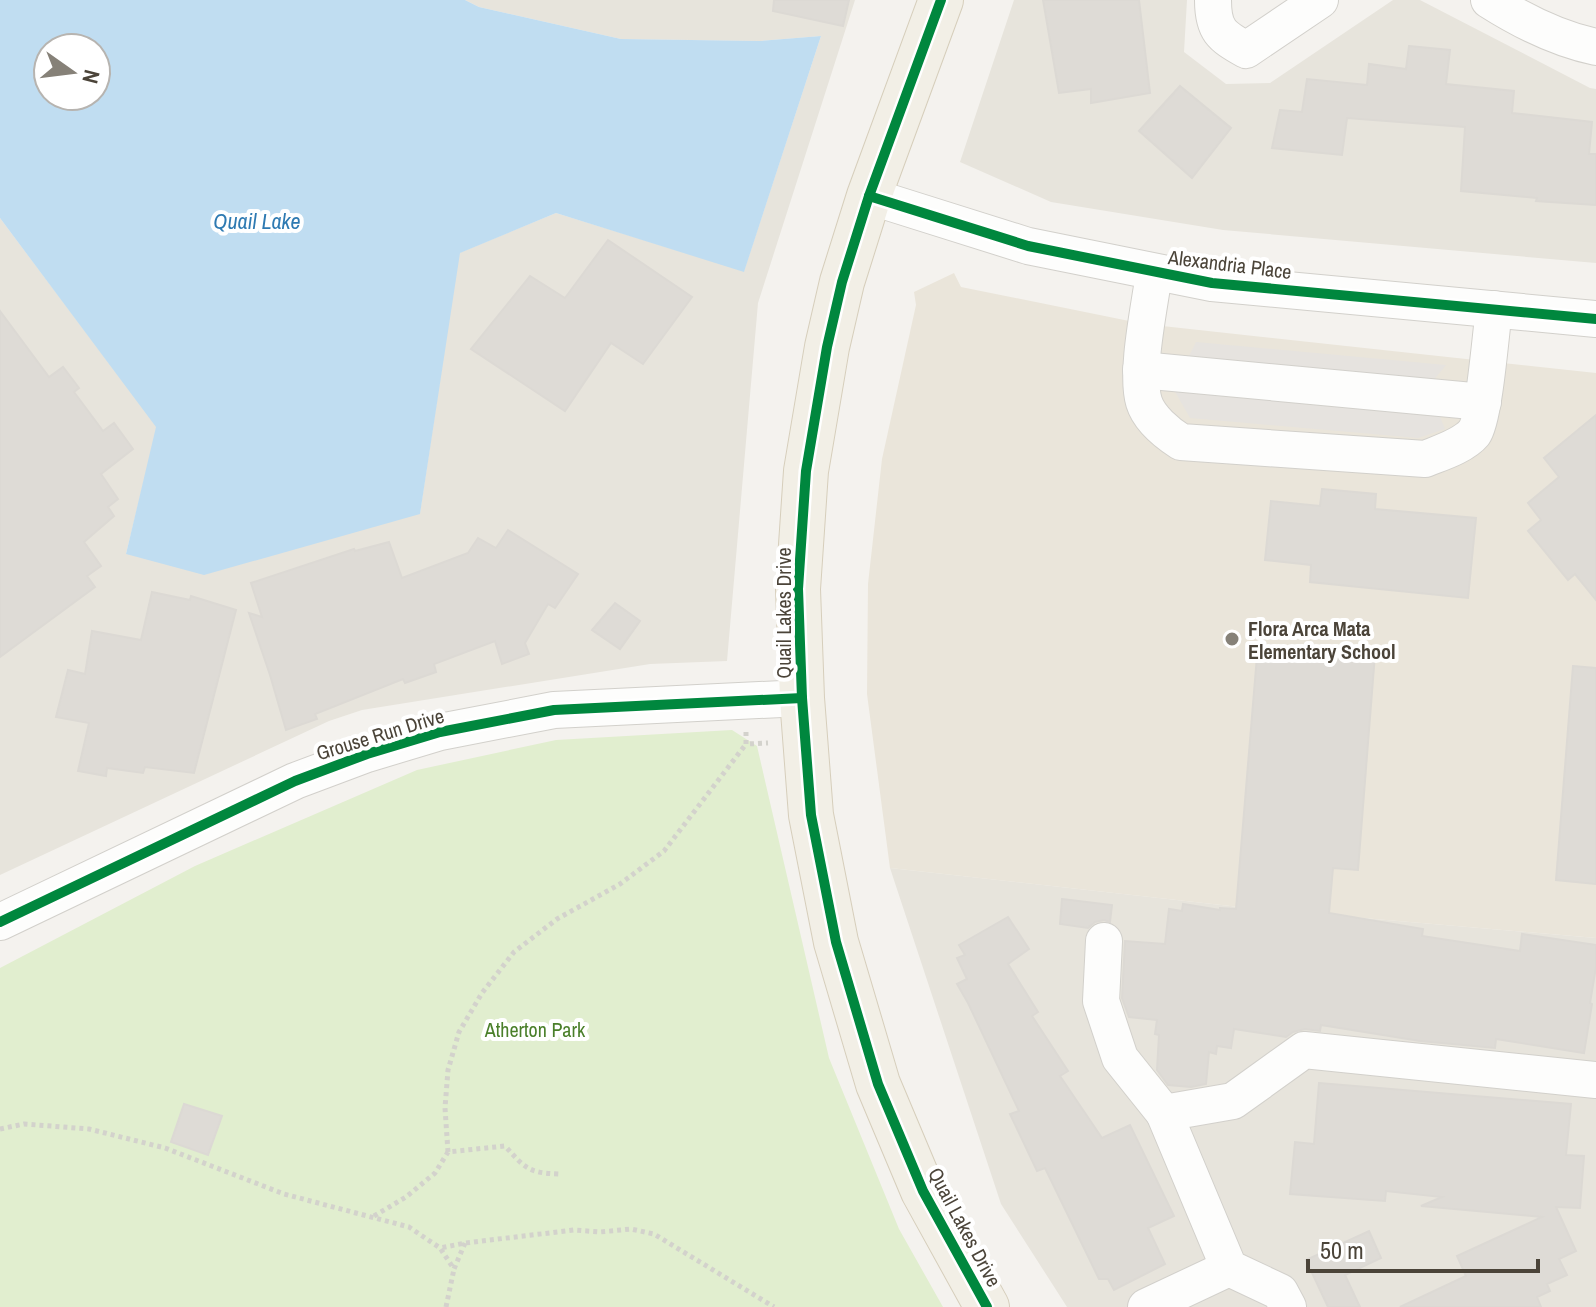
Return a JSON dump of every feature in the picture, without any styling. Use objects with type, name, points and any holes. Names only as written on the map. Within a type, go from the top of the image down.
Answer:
[{"type":"main road","name":"Quail Lakes Drive","points":[[941,0],[869,196],[842,282],[827,347],[806,471],[798,589],[811,815],[836,942],[878,1084],[923,1191],[987,1307]]},
{"type":"street","points":[[1213,0],[1213,16],[1218,29],[1225,38],[1246,50],[1320,0]]},
{"type":"street","points":[[1489,0],[1548,32],[1596,47]]},
{"type":"street","name":"Alexandria Place","points":[[869,196],[1028,246],[1212,283],[1596,319]]},
{"type":"street","points":[[1154,273],[1141,370],[1144,403],[1162,429],[1181,442],[1425,459],[1450,450],[1475,432],[1483,402],[1494,309]]},
{"type":"street","points":[[1141,370],[1483,402]]},
{"type":"street","name":"Grouse Run Drive","points":[[0,922],[295,781],[367,754],[440,732],[554,710],[802,698]]},
{"type":"street","points":[[1104,941],[1101,1001],[1120,1058],[1164,1113],[1229,1268],[1280,1292],[1288,1307]]},
{"type":"street","points":[[1164,1113],[1233,1101],[1304,1050],[1596,1080]]},
{"type":"street","points":[[1146,1307],[1229,1268]]},
{"type":"path","points":[[373,1217],[406,1197],[435,1173],[448,1152],[445,1108],[448,1070],[459,1032],[482,993],[514,952],[557,919],[620,884],[664,851],[746,744]]},
{"type":"path","points":[[0,1129],[24,1124],[89,1129],[165,1148],[284,1194],[409,1227],[440,1248],[454,1269]]},
{"type":"path","points":[[448,1152],[505,1146],[524,1167],[539,1173],[559,1174]]},
{"type":"path","points":[[440,1248],[574,1230],[600,1232],[631,1229],[654,1234],[774,1307]]},
{"type":"path","points":[[446,1307],[454,1269],[465,1243]]},
{"type":"shaded area","points":[[465,0],[855,0],[758,303],[727,661],[650,664],[362,710],[329,721],[0,875],[0,218],[157,427],[126,554],[420,513],[459,253],[556,213],[744,271],[821,36],[760,41],[621,39],[479,7]]},
{"type":"shaded area","points":[[1014,0],[1187,0],[1184,52],[1226,84],[1270,83],[1393,0],[1420,0],[1596,89],[1596,263],[1223,230],[1051,202],[960,162]]},
{"type":"shaded area","name":"Flora Arca Mata Elementary School","points":[[954,273],[961,287],[1144,324],[1596,373],[1596,938],[1257,909],[890,868],[867,694],[868,584],[882,459],[916,305],[914,292]]},
{"type":"shaded area","points":[[1196,342],[1446,365],[1428,387],[1445,429],[1418,438],[1190,418],[1173,388]]},
{"type":"shaded area","points":[[890,868],[1257,909],[1596,938],[1596,1307],[1067,1307],[1001,1204]]},
{"type":"green space","name":"Atherton Park","points":[[732,730],[757,746],[829,1058],[899,1229],[943,1307],[0,1307],[0,968],[195,866],[417,770],[556,740]]},
{"type":"water","name":"Quail Lake","points":[[0,0],[465,0],[479,7],[621,39],[760,41],[821,36],[744,272],[556,213],[460,253],[420,514],[204,575],[126,554],[156,427],[0,218]]},
{"type":"building","points":[[774,0],[849,0],[843,26],[773,11]]},
{"type":"building","points":[[1043,0],[1139,0],[1150,93],[1091,103],[1091,89],[1059,93]]},
{"type":"building","points":[[1409,46],[1450,50],[1446,84],[1514,91],[1512,113],[1592,122],[1589,154],[1596,154],[1596,205],[1461,191],[1465,127],[1347,118],[1342,155],[1272,148],[1280,110],[1302,112],[1307,79],[1367,85],[1369,64],[1406,69]]},
{"type":"building","points":[[1180,86],[1231,128],[1192,178],[1139,131]]},
{"type":"building","points":[[608,240],[692,297],[643,364],[611,343],[565,411],[471,349],[530,276],[565,298]]},
{"type":"building","points":[[0,311],[49,377],[63,367],[79,388],[74,392],[103,431],[114,423],[133,449],[101,474],[118,499],[108,507],[114,516],[84,542],[101,566],[87,576],[95,587],[0,657]]},
{"type":"building","points":[[1596,415],[1596,600],[1575,574],[1568,580],[1528,531],[1541,520],[1528,503],[1559,477],[1544,458]]},
{"type":"building","points":[[1322,489],[1376,494],[1375,509],[1476,518],[1468,598],[1310,582],[1311,565],[1265,560],[1271,501],[1320,506]]},
{"type":"building","points":[[508,530],[578,574],[555,608],[548,604],[525,643],[529,654],[502,664],[495,641],[434,664],[436,672],[405,683],[403,679],[315,714],[317,719],[286,730],[249,613],[262,617],[251,583],[354,549],[389,542],[402,578],[468,553],[478,538],[496,548]]},
{"type":"building","points":[[152,592],[190,600],[191,596],[236,610],[194,773],[145,767],[143,773],[107,768],[106,776],[78,771],[89,723],[56,717],[68,670],[85,674],[92,631],[141,640]]},
{"type":"building","points":[[615,603],[640,621],[620,649],[592,630]]},
{"type":"building","points":[[1258,644],[1375,654],[1358,870],[1333,868],[1329,913],[1423,929],[1422,936],[1520,951],[1522,934],[1596,945],[1592,1004],[1584,1053],[1496,1039],[1495,1048],[1420,1041],[1321,1025],[1320,1031],[1305,1029],[1286,1037],[1234,1029],[1231,1048],[1217,1046],[1216,1054],[1209,1052],[1206,1084],[1191,1087],[1168,1085],[1157,1070],[1157,1020],[1129,1017],[1122,998],[1125,941],[1165,944],[1169,909],[1182,911],[1183,904],[1220,910],[1236,909]]},
{"type":"building","points":[[1573,666],[1596,668],[1596,884],[1556,880]]},
{"type":"building","points":[[1062,899],[1112,905],[1110,922],[1095,922],[1088,928],[1060,924]]},
{"type":"building","points":[[1008,917],[1029,949],[1008,964],[1038,1012],[1032,1016],[1068,1071],[1060,1076],[1102,1138],[1130,1125],[1174,1216],[1148,1228],[1165,1264],[1114,1290],[1108,1279],[1099,1279],[1045,1168],[1037,1171],[1010,1114],[1019,1111],[957,984],[967,979],[957,958],[965,955],[959,945]]},
{"type":"building","points":[[1319,1083],[1571,1104],[1566,1155],[1584,1156],[1580,1208],[1556,1207],[1576,1251],[1559,1259],[1567,1275],[1547,1284],[1550,1291],[1537,1297],[1541,1307],[1400,1307],[1466,1276],[1457,1256],[1542,1217],[1421,1206],[1442,1197],[1386,1191],[1385,1201],[1290,1194],[1295,1142],[1314,1144]]},
{"type":"building","points":[[184,1104],[222,1116],[208,1155],[171,1142]]},
{"type":"building","points":[[1369,1231],[1381,1258],[1345,1275],[1360,1307],[1328,1307],[1306,1260]]},
{"type":"cycle path","points":[[941,0],[869,196],[842,282],[827,347],[806,471],[798,589],[811,815],[836,942],[878,1084],[923,1191],[987,1307]]},
{"type":"cycle path","points":[[869,196],[1028,246],[1212,283],[1596,319]]},
{"type":"cycle path","points":[[0,922],[295,781],[367,754],[440,732],[554,710],[802,698]]},
{"type":"place","name":"Flora Arca Mata Elementary School","points":[[1232,639]]}]
